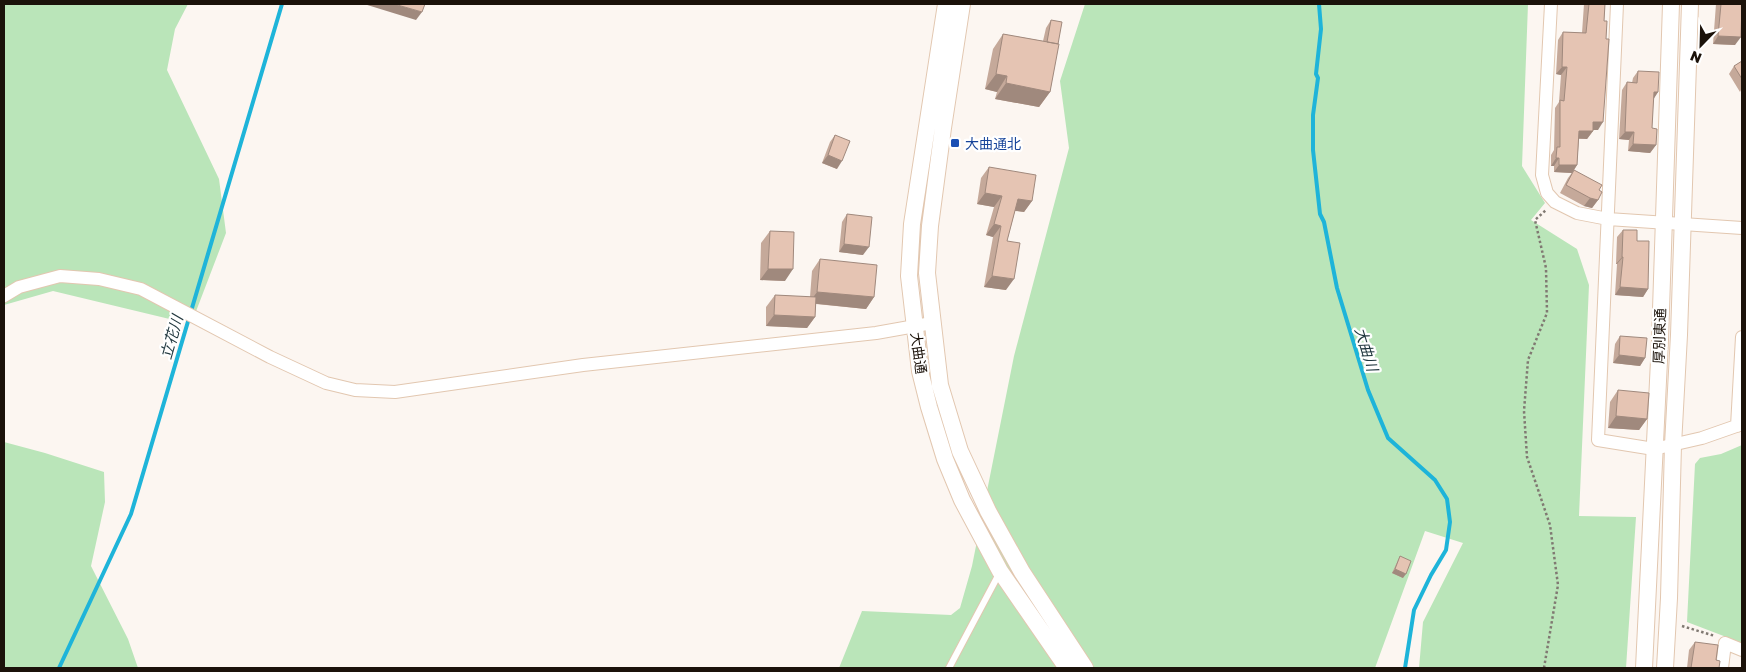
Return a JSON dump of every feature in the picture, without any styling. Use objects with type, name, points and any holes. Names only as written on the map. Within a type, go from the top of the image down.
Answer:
[{"type":"street","name":"大曲通","points":[[946,4],[912,224],[909,276],[922,380],[928,407],[945,458],[962,500],[1000,571],[1067,668]]},
{"type":"street","name":"大曲通","points":[[962,4],[942,128],[930,226],[927,272],[940,385],[960,451],[988,510],[1022,572],[1085,668]]},
{"type":"street","points":[[1551,4],[1542,175],[1547,193],[1555,202],[1577,213],[1608,219],[1742,228]]},
{"type":"street","points":[[1617,4],[1598,440],[1654,449],[1702,438],[1740,425],[1742,336]]},
{"type":"street","name":"厚別東通","points":[[1644,668],[1660,340],[1671,4]]},
{"type":"street","name":"厚別東通","points":[[1665,668],[1690,4]]},
{"type":"street","points":[[4,296],[19,287],[60,276],[99,279],[141,289],[270,357],[326,382],[355,390],[395,392],[583,365],[876,333],[932,323]]},
{"type":"street","points":[[1722,668],[1725,643],[1742,650]]},
{"type":"lane","points":[[949,668],[1000,571]]},
{"type":"path","points":[[1544,668],[1558,585],[1550,525],[1526,457],[1524,411],[1528,360],[1547,312],[1546,268],[1535,220],[1555,202]]},
{"type":"path","points":[[1667,622],[1716,636],[1725,643]]},
{"type":"green space","points":[[4,4],[188,4],[175,29],[167,70],[219,179],[226,233],[195,314],[182,322],[53,291],[4,305]]},
{"type":"green space","points":[[1085,4],[1528,4],[1522,166],[1545,203],[1531,220],[1577,249],[1589,285],[1579,516],[1636,517],[1626,668],[1419,668],[1423,622],[1463,543],[1425,531],[1375,668],[839,668],[862,611],[951,615],[960,608],[972,566],[1014,356],[1069,148],[1060,81]]},
{"type":"green space","points":[[4,442],[104,472],[105,502],[91,566],[128,639],[138,668],[4,668]]},
{"type":"green space","points":[[1742,445],[1742,643],[1687,622],[1695,464],[1700,458],[1721,454]]},
{"type":"building","points":[[394,4],[425,4],[422,12]]},
{"type":"building","points":[[1589,4],[1605,4],[1604,21],[1607,21],[1606,39],[1609,39],[1603,122],[1593,122],[1593,131],[1579,131],[1577,165],[1559,165],[1559,158],[1556,158],[1557,147],[1560,147],[1560,100],[1564,101],[1567,67],[1562,67],[1563,32],[1586,33]]},
{"type":"building","points":[[1721,4],[1742,4],[1741,37],[1718,36]]},
{"type":"building","points":[[1051,20],[1062,22],[1058,44],[1047,42]]},
{"type":"building","points":[[1003,34],[1059,44],[1050,92],[1006,83],[1007,76],[996,74]]},
{"type":"building","points":[[1742,61],[1742,79],[1734,66]]},
{"type":"building","points":[[1638,71],[1659,72],[1658,92],[1654,92],[1652,128],[1657,129],[1656,145],[1633,144],[1634,132],[1625,132],[1627,82],[1637,83]]},
{"type":"building","points":[[835,135],[850,141],[842,161],[828,155]]},
{"type":"building","points":[[989,167],[1036,175],[1032,201],[1018,199],[1007,241],[1020,243],[1014,279],[992,276],[1001,226],[994,224],[1002,196],[985,193]]},
{"type":"building","points":[[1574,170],[1602,185],[1599,190],[1602,192],[1598,200],[1590,198],[1566,185]]},
{"type":"building","points":[[847,214],[872,217],[869,247],[844,244]]},
{"type":"building","points":[[1623,230],[1637,230],[1637,241],[1649,241],[1648,289],[1620,287]]},
{"type":"building","points":[[770,231],[794,232],[793,269],[768,269]]},
{"type":"building","points":[[820,259],[877,265],[874,297],[817,292]]},
{"type":"building","points":[[775,295],[816,297],[815,317],[774,315]]},
{"type":"building","points":[[1620,336],[1647,338],[1645,358],[1619,355]]},
{"type":"building","points":[[1618,390],[1649,393],[1647,419],[1616,416]]},
{"type":"building","points":[[1400,556],[1411,561],[1406,574],[1395,569]]},
{"type":"building","points":[[1695,642],[1718,645],[1716,660],[1720,661],[1719,668],[1691,668]]},
{"type":"waterway","name":"立花川","points":[[59,668],[131,514],[282,4]]},
{"type":"waterway","name":"大曲川","points":[[1319,4],[1321,29],[1316,74],[1318,78],[1313,115],[1313,150],[1320,214],[1324,222],[1337,288],[1368,390],[1388,438],[1435,480],[1447,499],[1450,522],[1446,550],[1414,610],[1405,668]]},
{"type":"place","name":"大曲通北","points":[[955,143]]}]
